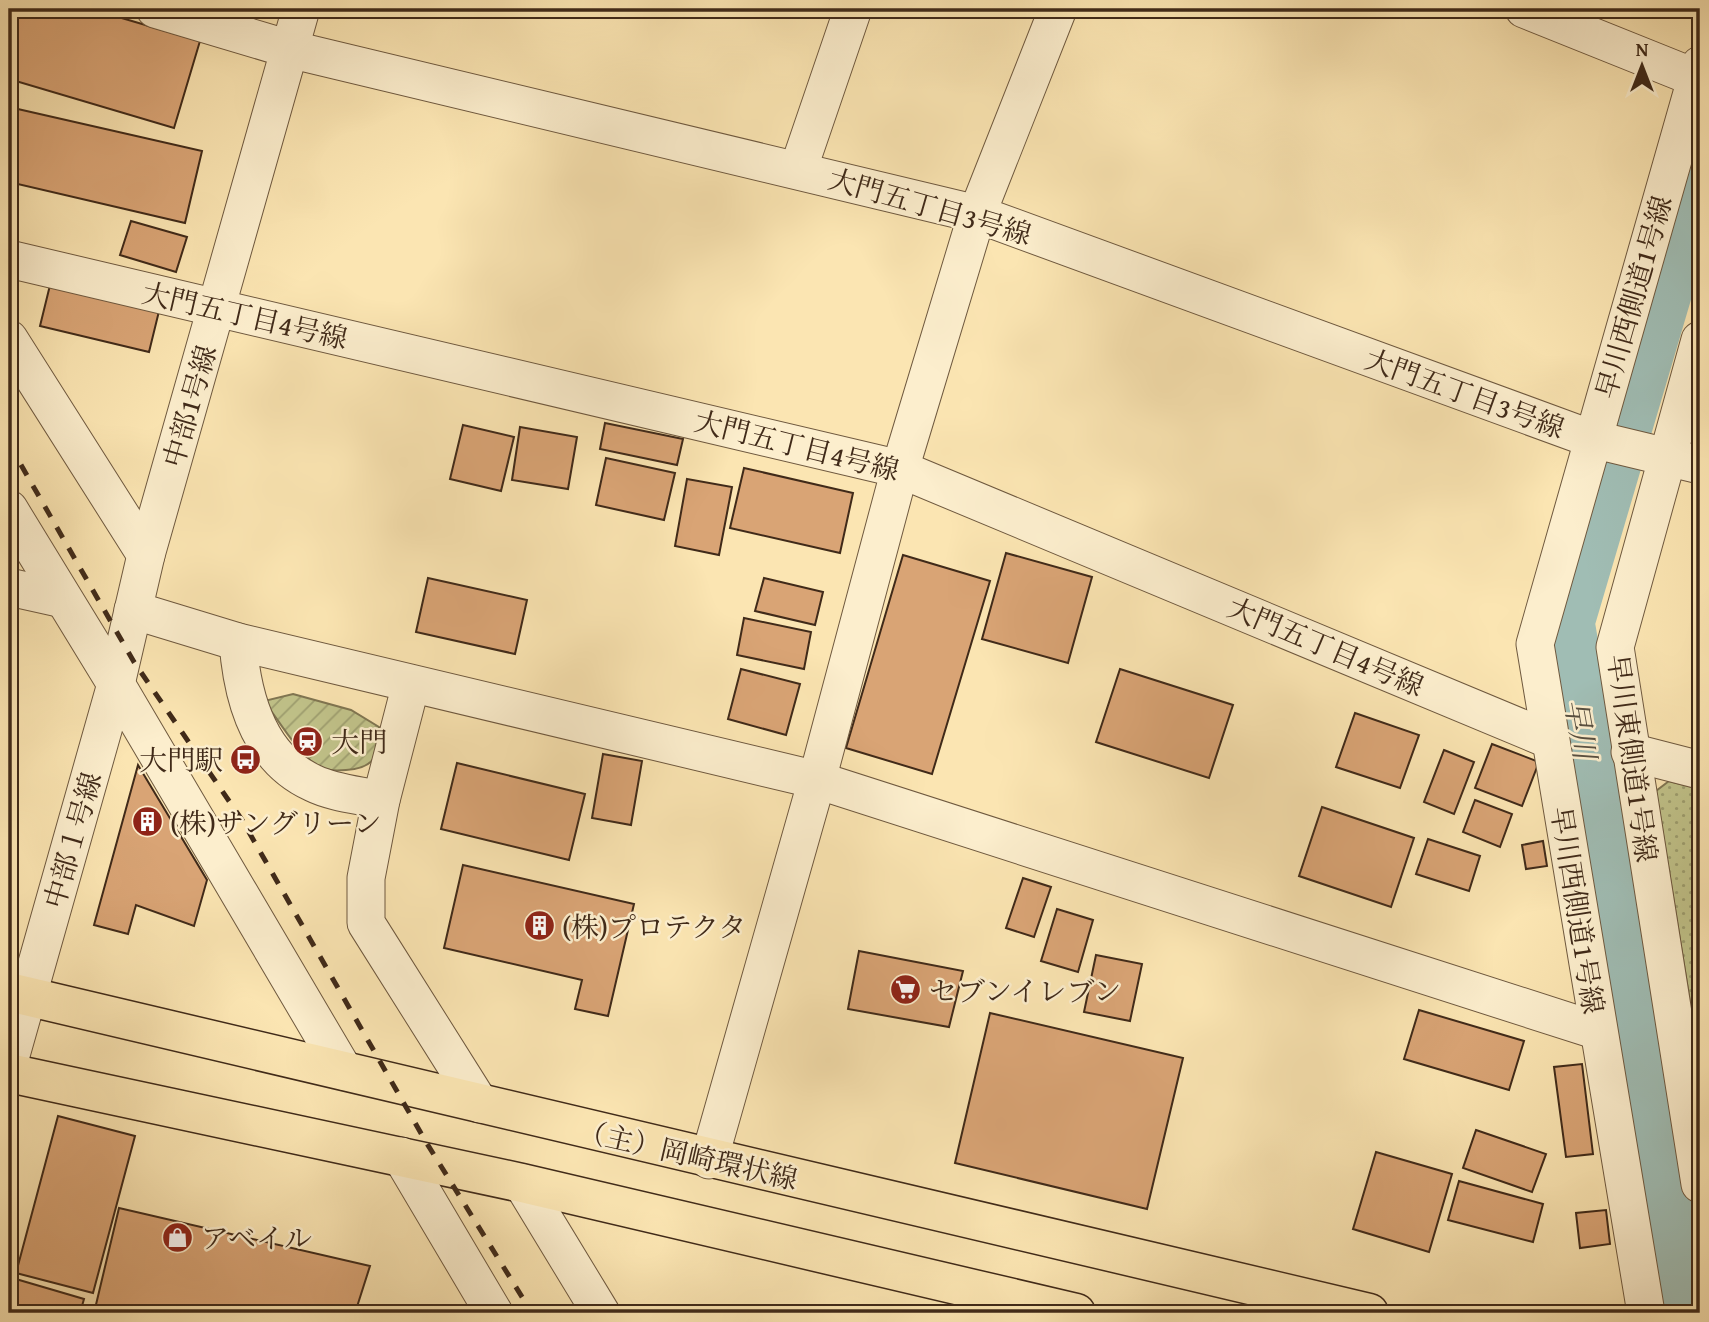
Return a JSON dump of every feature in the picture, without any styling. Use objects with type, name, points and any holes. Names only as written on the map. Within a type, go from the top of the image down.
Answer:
[{"type":"main road","name":"（主）岡崎環状線","points":[[18,994],[709,1160],[1369,1313]]},
{"type":"main road","points":[[9,1073],[522,1183],[1076,1313]]},
{"type":"street","name":"大門五丁目3号線","points":[[155,9],[289,50],[977,214],[1592,439],[1684,461]]},
{"type":"street","name":"中部1号線","points":[[116,684],[146,555],[301,9]]},
{"type":"street","points":[[798,170],[853,9]]},
{"type":"street","points":[[709,1160],[817,780],[900,469],[977,214],[1059,9]]},
{"type":"street","points":[[1524,9],[1698,72]]},
{"type":"street","name":"早川西側道1号線","points":[[1646,1313],[1535,643],[1698,72]]},
{"type":"street","name":"大門五丁目4号線","points":[[9,260],[900,469],[1550,740]]},
{"type":"street","points":[[9,338],[146,555]]},
{"type":"street","name":"早川東側道1号線","points":[[1700,340],[1684,461],[1615,647],[1630,752],[1690,1061],[1700,1184]]},
{"type":"street","points":[[9,509],[116,684],[344,1071]]},
{"type":"street","points":[[9,587],[63,599]]},
{"type":"street","points":[[133,610],[239,642],[817,780],[1598,1031]]},
{"type":"street","points":[[239,642],[241,681],[256,729],[285,765],[313,784],[381,800]]},
{"type":"street","name":"中部１号線","points":[[9,1062],[18,994],[116,684]]},
{"type":"street","points":[[411,684],[381,800],[366,878],[366,923],[480,1104]]},
{"type":"street","points":[[1630,752],[1700,770]]},
{"type":"street","points":[[401,1156],[494,1313]]},
{"type":"street","points":[[522,1183],[601,1313]]},
{"type":"green space","points":[[293,694],[351,710],[379,727],[377,752],[370,763],[356,769],[330,770],[308,759],[264,701]]},
{"type":"green space","points":[[1669,781],[1700,789],[1700,1039],[1695,1033],[1656,791]]},
{"type":"building","points":[[9,9],[91,9],[200,41],[174,128],[9,79]]},
{"type":"building","points":[[9,107],[202,151],[185,223],[9,182]]},
{"type":"building","points":[[131,221],[187,237],[176,272],[120,255]]},
{"type":"building","points":[[52,277],[161,303],[149,352],[40,326]]},
{"type":"building","points":[[605,423],[683,439],[677,465],[600,449]]},
{"type":"building","points":[[463,425],[514,437],[501,491],[450,479]]},
{"type":"building","points":[[520,427],[577,437],[568,489],[512,480]]},
{"type":"building","points":[[606,458],[675,473],[664,520],[596,505]]},
{"type":"building","points":[[744,468],[853,493],[840,553],[730,528]]},
{"type":"building","points":[[687,479],[732,487],[719,555],[675,546]]},
{"type":"building","points":[[1006,553],[1092,577],[1068,663],[982,639]]},
{"type":"building","points":[[903,555],[990,581],[932,774],[846,748]]},
{"type":"building","points":[[428,578],[527,600],[515,654],[416,632]]},
{"type":"building","points":[[764,578],[823,592],[815,625],[755,611]]},
{"type":"building","points":[[744,618],[811,632],[804,669],[737,655]]},
{"type":"building","points":[[741,669],[800,684],[786,735],[728,719]]},
{"type":"building","points":[[1120,669],[1233,705],[1209,778],[1096,742]]},
{"type":"building","points":[[1355,713],[1419,735],[1400,788],[1336,767]]},
{"type":"building","points":[[1492,744],[1539,762],[1522,806],[1475,788]]},
{"type":"building","points":[[1444,750],[1474,762],[1454,814],[1424,802]]},
{"type":"building","points":[[603,754],[642,761],[631,825],[592,818]]},
{"type":"building","points":[[457,763],[585,794],[569,860],[441,829]]},
{"type":"building","name":"(株)サングリーン","points":[[138,765],[207,880],[194,926],[136,905],[128,934],[94,925]]},
{"type":"building","points":[[1475,800],[1512,814],[1500,847],[1463,832]]},
{"type":"building","points":[[1322,807],[1414,838],[1391,907],[1299,876]]},
{"type":"building","points":[[1428,839],[1480,856],[1469,891],[1416,874]]},
{"type":"building","points":[[1543,841],[1547,866],[1526,869],[1522,845]]},
{"type":"building","name":"(株)プロテクタ","points":[[463,865],[634,904],[608,1016],[575,1009],[582,980],[444,948]]},
{"type":"building","points":[[1023,878],[1051,887],[1034,937],[1006,928]]},
{"type":"building","points":[[1057,909],[1093,920],[1078,972],[1041,961]]},
{"type":"building","points":[[859,951],[963,971],[949,1027],[848,1009]]},
{"type":"building","points":[[1096,955],[1142,964],[1130,1021],[1084,1012]]},
{"type":"building","points":[[1419,1010],[1524,1041],[1509,1090],[1404,1059]]},
{"type":"building","points":[[990,1013],[1183,1058],[1147,1209],[955,1163]]},
{"type":"building","points":[[1582,1064],[1593,1154],[1566,1157],[1554,1067]]},
{"type":"building","points":[[58,1116],[135,1136],[93,1293],[16,1273]]},
{"type":"building","points":[[1476,1130],[1546,1154],[1532,1192],[1463,1168]]},
{"type":"building","points":[[1376,1152],[1452,1174],[1429,1252],[1353,1229]]},
{"type":"building","points":[[1459,1181],[1543,1204],[1533,1242],[1448,1220]]},
{"type":"building","name":"アベイル","points":[[119,1208],[370,1266],[355,1313],[94,1313]]},
{"type":"building","points":[[1606,1210],[1610,1244],[1580,1248],[1576,1213]]},
{"type":"building","points":[[9,1277],[84,1299],[80,1313],[9,1313]]},
{"type":"waterway","name":"早川","points":[[1681,1313],[1563,622],[1700,158]]},
{"type":"railway","points":[[9,444],[134,662],[242,820],[426,1142],[532,1313]]},
{"type":"place","name":"大門","points":[[308,741]]},
{"type":"place","name":"大門駅","points":[[246,759]]},
{"type":"place","name":"(株)サングリーン","points":[[147,822]]},
{"type":"place","name":"(株)プロテクタ","points":[[539,926]]},
{"type":"place","name":"セブンイレブン","points":[[906,990]]},
{"type":"place","name":"アベイル","points":[[178,1237]]}]
